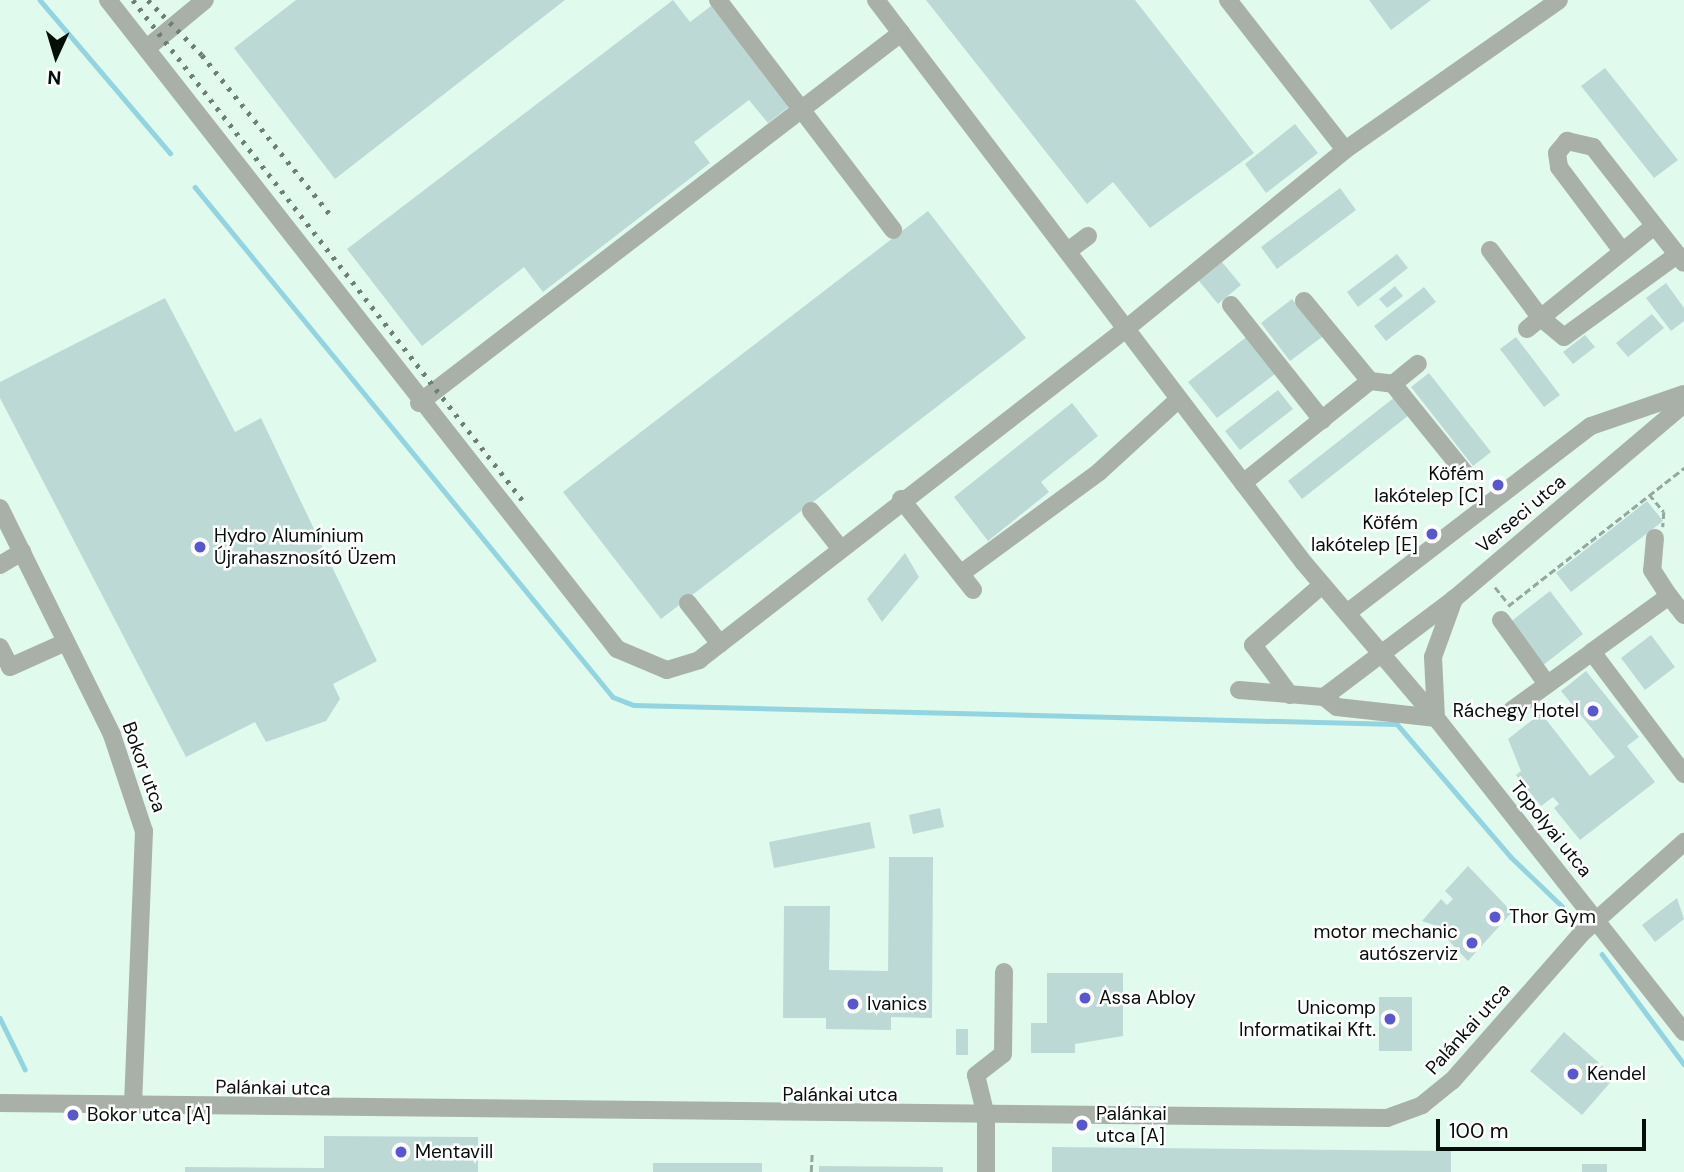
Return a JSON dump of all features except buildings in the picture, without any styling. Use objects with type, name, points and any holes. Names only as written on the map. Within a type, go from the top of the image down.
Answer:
[{"type":"street","points":[[108,0],[419,404],[617,649],[667,670],[687,666],[720,644],[901,499],[1127,328],[1345,150],[1559,0]]},
{"type":"street","points":[[146,48],[205,0]]},
{"type":"street","points":[[718,0],[893,230]]},
{"type":"street","name":"Topolyai utca","points":[[876,0],[1322,585],[1436,718],[1684,1032]]},
{"type":"street","points":[[1228,0],[1345,150]]},
{"type":"street","points":[[419,404],[901,33]]},
{"type":"street","points":[[1490,250],[1533,323],[1559,335],[1573,334],[1681,259],[1593,147],[1576,139],[1562,144],[1559,167],[1622,251]]},
{"type":"street","points":[[1533,323],[1654,226]]},
{"type":"street","points":[[1068,251],[1087,236]]},
{"type":"street","points":[[1304,301],[1370,381],[1393,384],[1465,473]]},
{"type":"street","points":[[1231,305],[1322,420]]},
{"type":"street","points":[[1393,384],[1418,364]]},
{"type":"street","points":[[1243,483],[1370,381]]},
{"type":"street","points":[[1347,613],[1591,426],[1684,394]]},
{"type":"street","points":[[962,572],[1099,472],[1179,399]]},
{"type":"street","name":"Verseci utca","points":[[1324,697],[1454,598],[1684,404]]},
{"type":"street","points":[[901,499],[962,572],[973,590]]},
{"type":"street","name":"Bokor utca","points":[[0,508],[112,735],[144,831],[133,1106]]},
{"type":"street","points":[[811,511],[840,548]]},
{"type":"street","points":[[1655,538],[1652,570],[1684,615]]},
{"type":"street","points":[[0,565],[22,552]]},
{"type":"street","points":[[1290,695],[1253,645],[1322,585]]},
{"type":"street","points":[[1512,710],[1669,596]]},
{"type":"street","points":[[1239,690],[1324,697],[1337,707],[1436,718],[1433,657],[1454,598]]},
{"type":"street","points":[[688,603],[720,644]]},
{"type":"street","points":[[1505,612],[1548,684]]},
{"type":"street","points":[[0,647],[10,667],[66,642]]},
{"type":"street","points":[[1592,652],[1684,774]]},
{"type":"street","name":"Palánkai utca","points":[[0,1103],[986,1116],[1387,1118],[1422,1105],[1452,1081],[1597,920],[1684,842]]},
{"type":"street","points":[[986,1172],[986,1116],[976,1075],[1003,1054],[1004,972]]},
{"type":"path","points":[[1493,584],[1505,612],[1684,468]]},
{"type":"path","points":[[1649,494],[1664,512],[1664,526],[1655,538]]},
{"type":"path","points":[[811,1172],[812,1152]]},
{"type":"waterway","points":[[40,0],[170,153]]},
{"type":"waterway","points":[[195,187],[613,697],[634,705],[1397,724],[1511,857],[1562,906]]},
{"type":"waterway","points":[[1602,954],[1684,1064]]},
{"type":"waterway","points":[[0,1018],[25,1069]]},
{"type":"railway","points":[[133,0],[524,502]]},
{"type":"railway","points":[[148,0],[202,55],[329,213]]},
{"type":"place","name":"Köfém lakótelep [C]","points":[[1498,485]]},
{"type":"place","name":"Köfém lakótelep [E]","points":[[1432,534]]},
{"type":"place","name":"Hydro Alumínium Újrahasznosító Üzem","points":[[200,547]]},
{"type":"place","name":"Ráchegy Hotel","points":[[1593,711]]},
{"type":"place","name":"Thor Gym","points":[[1495,917]]},
{"type":"place","name":"motor mechanic autószerviz","points":[[1472,943]]},
{"type":"place","name":"Assa Abloy","points":[[1085,998]]},
{"type":"place","name":"Ivanics","points":[[853,1004]]},
{"type":"place","name":"Unicomp Informatikai Kft.","points":[[1390,1019]]},
{"type":"place","name":"Kendel","points":[[1573,1074]]},
{"type":"place","name":"Bokor utca [A]","points":[[73,1115]]},
{"type":"place","name":"Palánkai utca [A]","points":[[1082,1125]]},
{"type":"place","name":"Mentavill","points":[[401,1152]]}]
